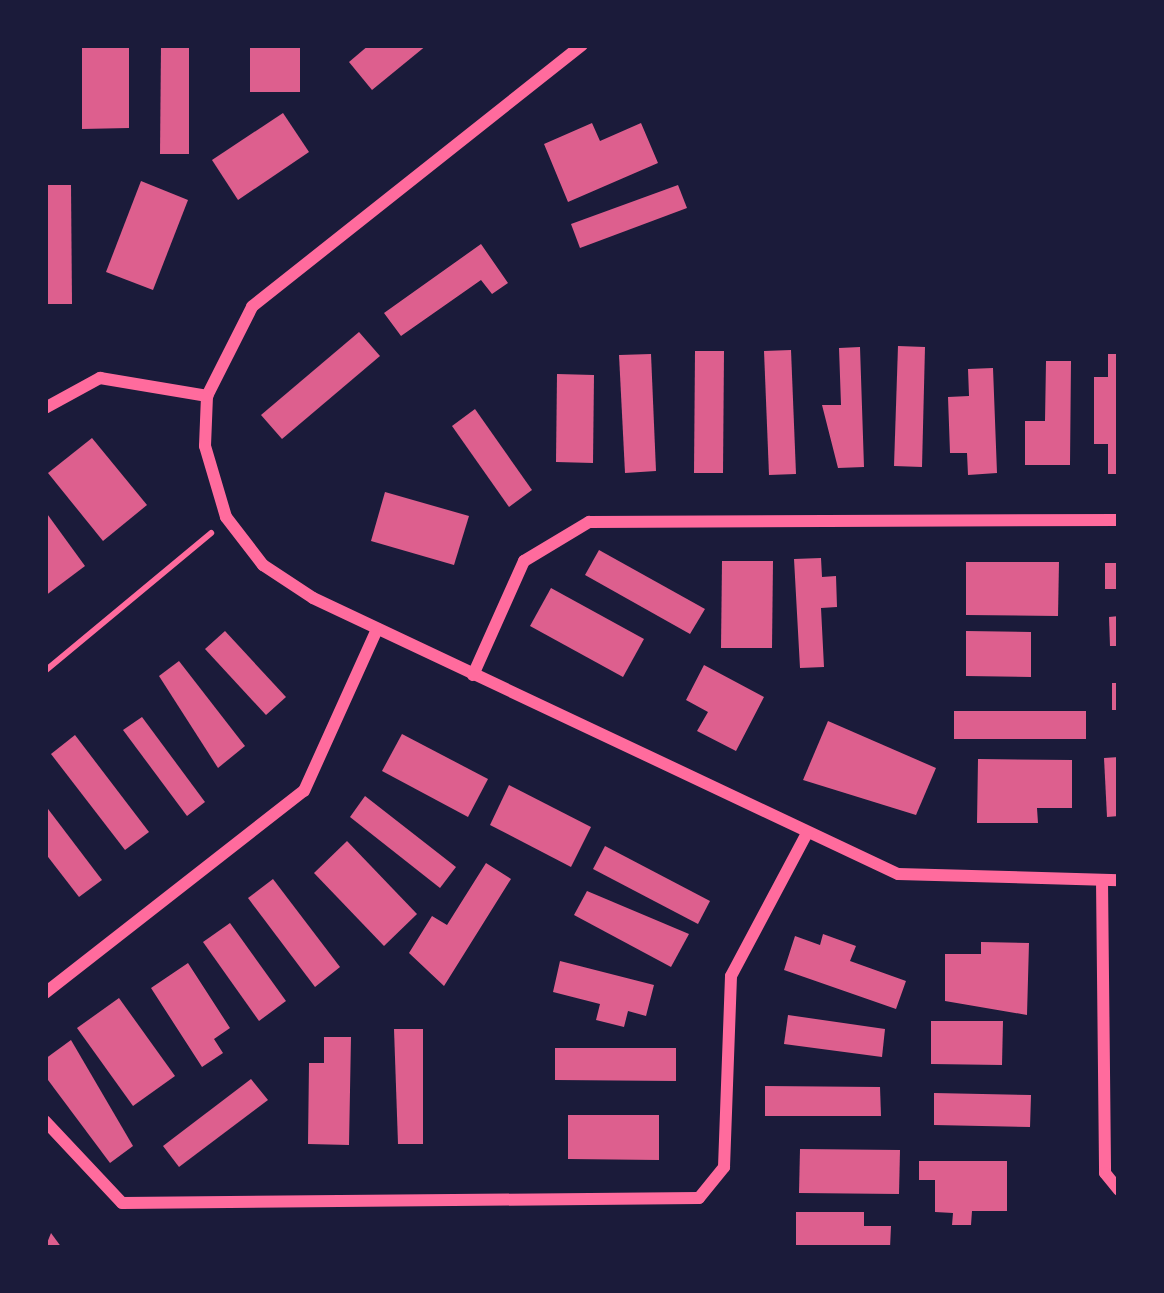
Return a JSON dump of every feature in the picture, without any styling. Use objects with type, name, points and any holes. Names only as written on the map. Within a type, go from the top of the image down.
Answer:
[{"type":"street","points":[[575,47],[252,308],[208,396],[205,446],[226,517],[262,565],[377,629],[898,874],[1119,880]]},
{"type":"street","points":[[45,408],[100,378],[208,396]]},
{"type":"street","points":[[473,674],[524,561],[589,522],[1119,520]]},
{"type":"street","points":[[45,993],[304,791],[377,629]]},
{"type":"street","points":[[45,1121],[122,1203],[699,1198],[724,1167],[731,976],[807,833]]},
{"type":"street","points":[[1102,880],[1106,1173],[1119,1190]]},
{"type":"path","points":[[45,671],[226,517]]},
{"type":"building","points":[[82,45],[129,45],[129,128],[82,129]]},
{"type":"building","points":[[161,45],[189,45],[189,154],[160,154]]},
{"type":"building","points":[[250,45],[300,45],[300,92],[250,92]]},
{"type":"building","points":[[369,45],[427,45],[372,90],[349,62]]},
{"type":"building","points":[[283,113],[309,152],[238,200],[212,160]]},
{"type":"building","points":[[592,123],[600,141],[641,123],[658,163],[568,202],[544,144]]},
{"type":"building","points":[[141,181],[188,200],[153,290],[106,272]]},
{"type":"building","points":[[45,185],[71,185],[72,304],[46,304]]},
{"type":"building","points":[[678,185],[687,208],[580,248],[571,224]]},
{"type":"building","points":[[481,244],[508,283],[492,294],[481,280],[401,336],[384,313]]},
{"type":"building","points":[[359,332],[380,356],[282,439],[261,415]]},
{"type":"building","points":[[898,346],[925,347],[922,467],[894,466]]},
{"type":"building","points":[[860,347],[864,467],[838,468],[822,405],[841,405],[839,348]]},
{"type":"building","points":[[791,350],[796,474],[769,475],[764,351]]},
{"type":"building","points":[[695,351],[724,351],[723,473],[694,473]]},
{"type":"building","points":[[651,354],[656,471],[625,473],[619,355]]},
{"type":"building","points":[[1108,354],[1119,354],[1119,474],[1108,474],[1108,444],[1094,444],[1094,377],[1108,377]]},
{"type":"building","points":[[1046,361],[1071,361],[1070,465],[1025,465],[1025,421],[1045,421]]},
{"type":"building","points":[[993,368],[997,473],[968,475],[967,453],[950,453],[948,397],[969,396],[968,369]]},
{"type":"building","points":[[557,374],[594,375],[593,463],[556,462]]},
{"type":"building","points":[[475,409],[532,490],[509,507],[452,426]]},
{"type":"building","points":[[92,438],[147,505],[103,541],[48,473]]},
{"type":"building","points":[[385,492],[469,516],[454,565],[371,541]]},
{"type":"building","points":[[45,511],[85,566],[45,596]]},
{"type":"building","points":[[599,550],[705,609],[690,634],[585,575]]},
{"type":"building","points":[[821,558],[822,577],[836,576],[837,607],[821,608],[824,667],[800,668],[794,559]]},
{"type":"building","points":[[722,561],[773,561],[772,648],[721,648]]},
{"type":"building","points":[[966,562],[1059,562],[1058,616],[966,615]]},
{"type":"building","points":[[1105,563],[1119,563],[1119,589],[1105,589]]},
{"type":"building","points":[[551,588],[644,639],[623,677],[530,626]]},
{"type":"building","points":[[1119,616],[1119,646],[1110,646],[1109,617]]},
{"type":"building","points":[[225,631],[286,697],[266,715],[205,649]]},
{"type":"building","points":[[966,631],[1031,632],[1031,677],[966,676]]},
{"type":"building","points":[[179,661],[245,746],[218,768],[159,676]]},
{"type":"building","points":[[704,665],[764,697],[736,751],[697,731],[708,712],[686,700]]},
{"type":"building","points":[[1112,683],[1119,683],[1119,710],[1112,710]]},
{"type":"building","points":[[954,711],[1086,711],[1086,739],[954,739]]},
{"type":"building","points":[[142,717],[205,802],[187,816],[123,730]]},
{"type":"building","points":[[828,721],[936,768],[916,815],[803,780]]},
{"type":"building","points":[[402,734],[488,779],[468,817],[382,771]]},
{"type":"building","points":[[75,735],[149,832],[125,850],[51,754]]},
{"type":"building","points":[[1119,757],[1119,816],[1107,817],[1104,758]]},
{"type":"building","points":[[978,759],[1072,760],[1072,808],[1037,808],[1038,823],[977,823]]},
{"type":"building","points":[[509,785],[591,827],[571,867],[490,825]]},
{"type":"building","points":[[365,796],[456,867],[440,888],[350,817]]},
{"type":"building","points":[[45,805],[102,880],[79,897],[45,853]]},
{"type":"building","points":[[347,841],[417,914],[384,946],[314,873]]},
{"type":"building","points":[[605,846],[710,901],[698,924],[593,869]]},
{"type":"building","points":[[486,863],[511,879],[444,986],[409,953],[432,916],[447,925]]},
{"type":"building","points":[[273,879],[340,967],[315,987],[248,898]]},
{"type":"building","points":[[587,891],[689,934],[671,967],[574,915]]},
{"type":"building","points":[[230,923],[286,1001],[259,1021],[203,942]]},
{"type":"building","points":[[823,934],[856,946],[850,961],[906,981],[896,1009],[784,970],[795,936],[820,945]]},
{"type":"building","points":[[981,942],[1029,943],[1027,1015],[945,1001],[945,954],[981,954]]},
{"type":"building","points":[[560,961],[654,985],[646,1016],[628,1011],[624,1027],[596,1020],[600,1004],[553,992]]},
{"type":"building","points":[[188,963],[230,1028],[214,1039],[223,1053],[202,1067],[151,988]]},
{"type":"building","points":[[119,998],[175,1076],[133,1106],[77,1028]]},
{"type":"building","points":[[788,1015],[885,1029],[882,1057],[784,1044]]},
{"type":"building","points":[[931,1021],[1003,1021],[1002,1065],[931,1064]]},
{"type":"building","points":[[394,1029],[423,1029],[423,1144],[398,1144]]},
{"type":"building","points":[[324,1037],[351,1037],[349,1145],[308,1144],[309,1063],[324,1063]]},
{"type":"building","points":[[71,1040],[133,1146],[110,1163],[45,1076],[45,1059]]},
{"type":"building","points":[[555,1048],[676,1048],[676,1081],[555,1080]]},
{"type":"building","points":[[251,1079],[268,1100],[179,1167],[163,1146]]},
{"type":"building","points":[[765,1086],[880,1087],[881,1116],[765,1116]]},
{"type":"building","points":[[934,1093],[1031,1095],[1030,1127],[934,1125]]},
{"type":"building","points":[[568,1115],[659,1115],[659,1160],[568,1159]]},
{"type":"building","points":[[800,1149],[900,1150],[899,1194],[799,1193]]},
{"type":"building","points":[[919,1161],[1007,1161],[1007,1211],[972,1211],[971,1225],[952,1225],[953,1213],[935,1212],[935,1180],[919,1180]]},
{"type":"building","points":[[796,1212],[864,1212],[864,1226],[891,1226],[890,1248],[796,1248]]},
{"type":"building","points":[[51,1233],[62,1248],[45,1248]]}]
